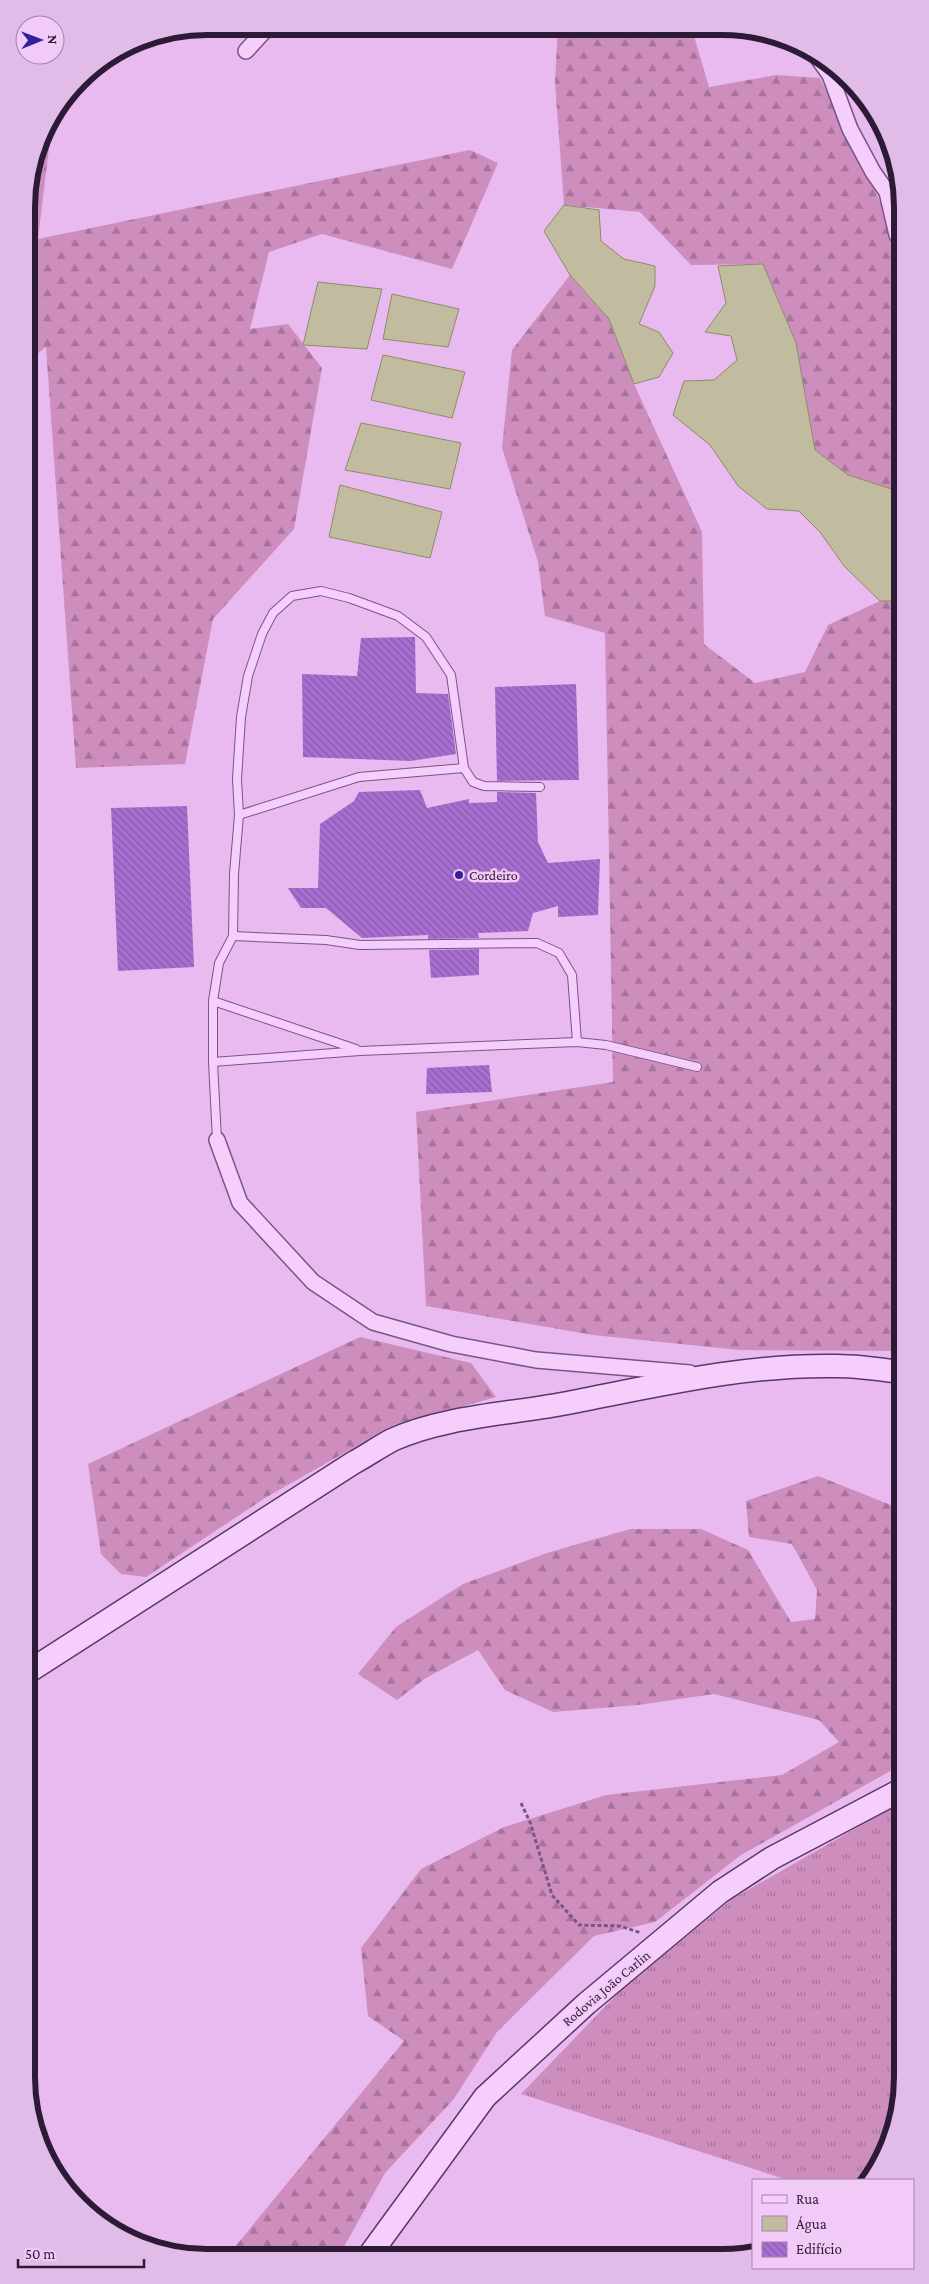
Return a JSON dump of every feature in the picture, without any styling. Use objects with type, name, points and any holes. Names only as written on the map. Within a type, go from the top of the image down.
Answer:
[{"type":"street","points":[[246,51],[261,35]]},
{"type":"street","points":[[828,72],[850,129],[873,172],[887,192],[894,222]]},
{"type":"street","points":[[217,1140],[240,1203],[313,1282],[373,1322],[451,1344],[536,1360],[716,1375]]},
{"type":"street","points":[[35,1667],[353,1463],[392,1440],[424,1429],[472,1419],[716,1375],[836,1366],[894,1371]]},
{"type":"street","name":"Rodovia João Carlin","points":[[375,2249],[485,2097],[586,2004],[720,1892],[772,1858],[894,1794]]},
{"type":"lane","points":[[217,1140],[213,1062],[213,1001],[219,963],[234,936],[234,874],[239,815],[237,779],[240,717],[248,676],[262,634],[273,613],[292,596],[321,591],[349,598],[398,616],[426,637],[451,675],[464,768],[473,782],[484,786],[540,787]]},
{"type":"lane","points":[[239,815],[359,777],[464,768]]},
{"type":"lane","points":[[234,936],[326,940],[360,945],[537,943],[559,953],[572,975],[577,1042]]},
{"type":"lane","points":[[213,1001],[360,1051]]},
{"type":"lane","points":[[213,1062],[360,1051],[577,1042],[606,1045],[697,1067]]},
{"type":"path","points":[[521,1803],[530,1822],[552,1895],[579,1925],[620,1926],[662,1941]]},
{"type":"green space","points":[[558,35],[694,35],[709,87],[776,75],[820,78],[881,203],[894,239],[894,490],[848,475],[815,450],[796,343],[763,264],[691,265],[640,212],[564,205],[555,82]]},
{"type":"green space","points":[[58,122],[49,148],[38,239],[470,150],[498,163],[452,269],[322,234],[269,252],[250,329],[288,324],[322,368],[294,529],[213,619],[185,764],[76,768],[46,347],[35,356],[35,196],[41,162],[48,141]]},
{"type":"green space","points":[[872,123],[881,141],[888,162],[892,180]]},
{"type":"green space","points":[[570,275],[609,319],[634,384],[702,532],[704,644],[755,683],[805,672],[828,625],[880,601],[894,601],[894,1351],[739,1350],[593,1335],[426,1306],[416,1112],[613,1082],[605,633],[545,616],[538,562],[502,448],[512,350]]},
{"type":"green space","points":[[360,1337],[471,1363],[496,1397],[388,1428],[265,1498],[146,1577],[121,1574],[101,1554],[88,1464]]},
{"type":"green space","points":[[818,1476],[894,1506],[894,1769],[741,1855],[655,1922],[594,1936],[497,2032],[453,2100],[385,2173],[343,2249],[233,2249],[404,2041],[368,2016],[361,1948],[421,1869],[504,1827],[606,1795],[782,1775],[839,1742],[819,1720],[714,1694],[638,1705],[553,1712],[505,1690],[478,1650],[426,1678],[397,1700],[358,1674],[396,1627],[463,1584],[547,1553],[630,1529],[701,1529],[748,1550],[791,1622],[815,1619],[817,1590],[792,1544],[749,1537],[746,1501]]},
{"type":"green space","points":[[894,1807],[894,2088],[891,2111],[881,2143],[860,2179],[785,2179],[521,2094],[620,1991],[732,1899]]},
{"type":"water","points":[[564,205],[599,210],[601,241],[624,259],[655,266],[655,286],[639,324],[659,332],[673,353],[659,377],[634,384],[609,319],[570,275],[544,231]]},
{"type":"water","points":[[763,264],[796,343],[815,450],[848,475],[894,490],[894,601],[880,601],[844,566],[820,532],[799,511],[767,509],[738,486],[710,445],[673,415],[684,381],[714,380],[737,360],[731,336],[705,332],[726,303],[718,266]]},
{"type":"water","points":[[318,282],[382,289],[367,349],[303,345]]},
{"type":"water","points":[[392,294],[459,309],[448,347],[383,339]]},
{"type":"water","points":[[383,355],[465,372],[452,418],[371,400]]},
{"type":"water","points":[[361,423],[461,443],[450,489],[345,470]]},
{"type":"water","points":[[340,485],[442,512],[430,558],[329,537]]},
{"type":"building","points":[[415,637],[416,693],[448,694],[456,754],[411,761],[303,757],[302,674],[357,676],[361,638]]},
{"type":"building","points":[[576,684],[579,780],[497,781],[495,687]]},
{"type":"building","name":"Cordeiro","points":[[420,790],[427,808],[469,799],[469,803],[497,802],[497,792],[536,793],[538,842],[548,863],[600,859],[598,915],[558,917],[558,906],[533,913],[528,931],[478,933],[479,938],[428,939],[428,935],[362,938],[326,908],[301,908],[288,888],[318,888],[320,824],[354,801],[359,792]]},
{"type":"building","points":[[187,806],[194,967],[118,971],[111,808]]},
{"type":"building","points":[[479,949],[479,975],[431,978],[429,950]]},
{"type":"building","points":[[489,1065],[492,1092],[426,1094],[427,1068]]},
{"type":"place","name":"Cordeiro","points":[[459,875]]}]
